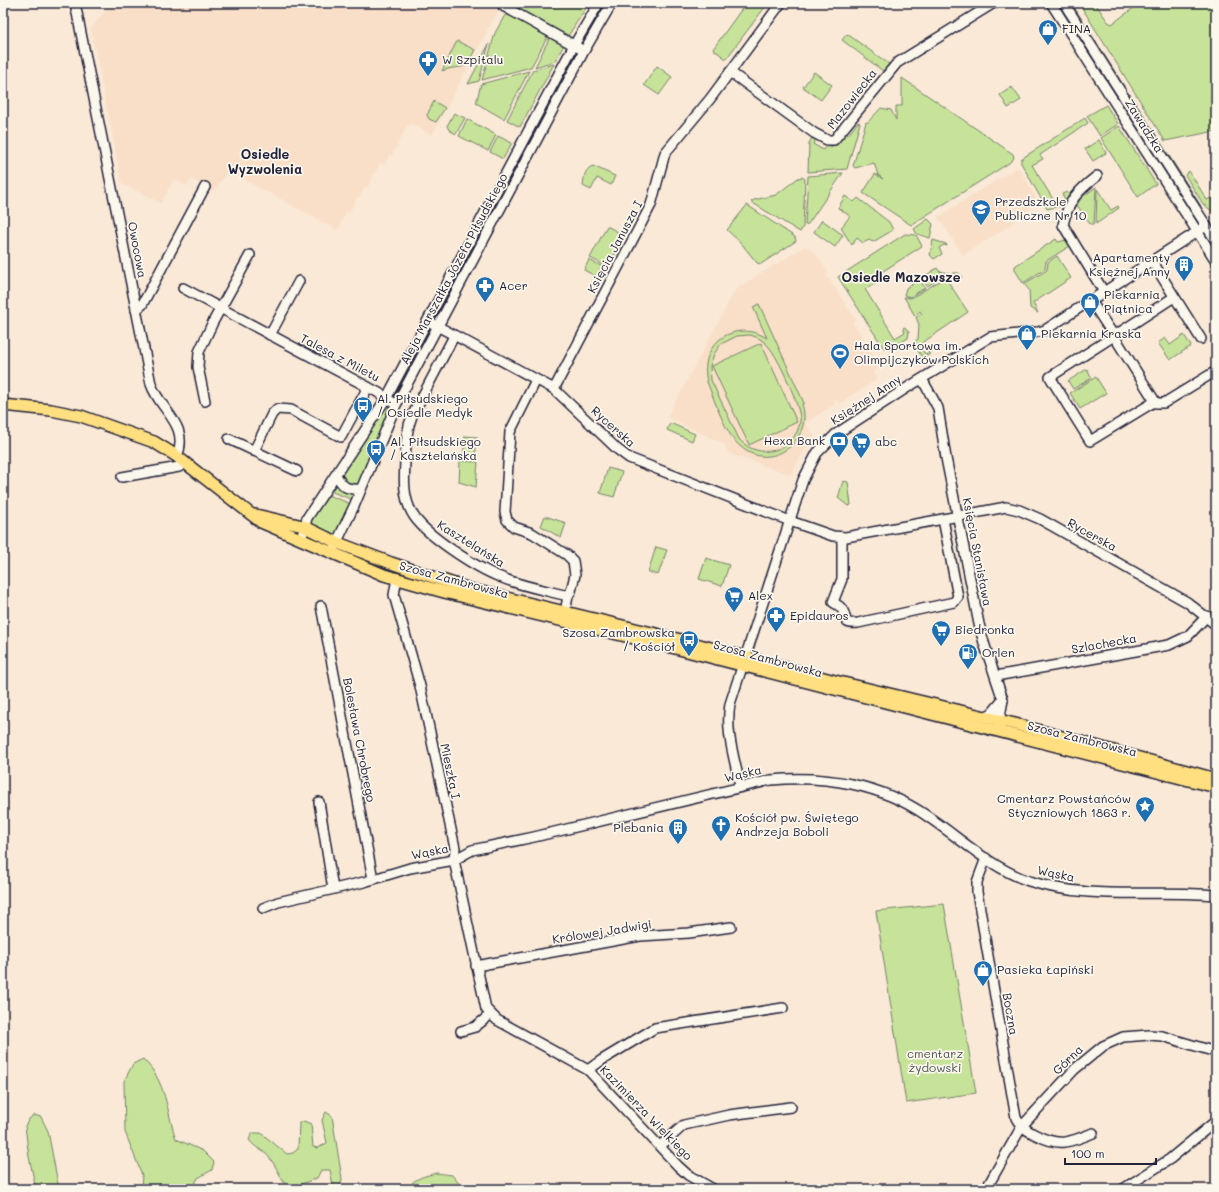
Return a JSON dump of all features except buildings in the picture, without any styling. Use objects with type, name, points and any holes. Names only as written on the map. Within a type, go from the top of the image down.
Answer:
[{"type":"main road","name":"Szosa Zambrowska","points":[[3,405],[46,410],[91,419],[148,440],[181,460],[238,505],[253,514],[261,522],[331,553],[402,580],[743,661],[999,726],[1216,787]]},
{"type":"main road","name":"Szosa Zambrowska","points":[[253,514],[304,526],[338,542],[411,570],[469,588],[565,613],[677,639],[743,661]]},
{"type":"main road","points":[[402,580],[411,570]]},
{"type":"main road","name":"Szosa Zambrowska","points":[[926,708],[984,717],[999,726],[1015,724],[1216,779]]},
{"type":"street","name":"Owocowa","points":[[75,3],[153,390],[180,431],[181,460]]},
{"type":"street","name":"Aleja Marszałka Józefa Piłsudskiego","points":[[301,540],[307,518],[387,397],[574,45],[599,3]]},
{"type":"street","name":"Aleja Marszałka Józefa Piłsudskiego","points":[[331,553],[338,542],[396,405],[584,51],[612,3]]},
{"type":"street","name":"Księcia Janusza I","points":[[554,389],[651,205],[665,153],[676,138],[705,106],[781,3]]},
{"type":"street","name":"Mazowiecka","points":[[730,72],[814,134],[827,140],[834,140],[897,63],[994,3]]},
{"type":"street","name":"Zawadzka","points":[[1051,3],[1216,261]]},
{"type":"street","name":"Zawadzka","points":[[1068,4],[1216,241]]},
{"type":"street","points":[[503,6],[584,51]]},
{"type":"street","points":[[1098,176],[1075,194],[1066,212],[1063,225],[1104,292]]},
{"type":"street","points":[[136,310],[142,305],[205,186]]},
{"type":"street","name":"Księżnej Anny","points":[[740,786],[729,736],[728,718],[730,704],[806,473],[814,458],[827,442],[842,429],[990,337],[1042,331],[1206,226]]},
{"type":"street","points":[[205,401],[198,367],[199,352],[250,254]]},
{"type":"street","points":[[1152,261],[1201,339]]},
{"type":"street","points":[[270,335],[299,281]]},
{"type":"street","name":"Talesa z Miletu","points":[[183,288],[387,397],[396,405]]},
{"type":"street","points":[[1174,297],[1050,377],[1090,441],[1154,402],[1164,403],[1216,371]]},
{"type":"street","points":[[1091,301],[1154,402]]},
{"type":"street","name":"Rycerska","points":[[428,321],[554,389],[616,449],[630,458],[790,521],[834,536],[842,537],[1006,507],[1019,510],[1040,519],[1180,598],[1207,616],[1216,625]]},
{"type":"street","name":"Kasztelańska","points":[[454,336],[412,416],[408,429],[404,483],[407,500],[412,513],[427,532],[497,576],[568,596]]},
{"type":"street","name":"Księcia Stanisława","points":[[922,379],[935,399],[938,408],[957,516],[982,637],[996,676],[1003,704],[999,726]]},
{"type":"street","points":[[536,380],[510,432],[506,517],[514,527],[532,533],[571,559],[575,567],[575,575],[571,591],[568,596],[565,613]]},
{"type":"street","points":[[254,450],[272,414],[277,409],[291,410],[341,437],[368,387]]},
{"type":"street","points":[[229,439],[254,450],[257,454],[297,471]]},
{"type":"street","points":[[122,477],[179,467],[181,460]]},
{"type":"street","points":[[336,475],[341,484],[350,490],[360,489]]},
{"type":"street","points":[[842,537],[842,579],[833,602],[842,609],[846,622],[858,623],[956,600],[957,588],[943,519]]},
{"type":"street","name":"Mieszka I","points":[[402,580],[394,595],[420,686],[455,848],[454,860]]},
{"type":"street","name":"Bolesława Chrobrego","points":[[321,606],[374,879]]},
{"type":"street","name":"Szlachecka","points":[[996,676],[1169,645],[1188,636],[1207,616]]},
{"type":"street","points":[[984,717],[992,713],[1003,704],[1015,724]]},
{"type":"street","name":"Wąska","points":[[263,908],[278,902],[374,879],[410,868],[454,860],[479,848],[740,786],[771,780],[808,778],[836,781],[874,790],[899,799],[919,810],[986,858],[1020,878],[1048,886],[1071,890],[1108,893],[1216,895]]},
{"type":"street","points":[[319,802],[333,889]]},
{"type":"street","name":"Boczna","points":[[986,858],[977,882],[977,892],[1015,1114],[1022,1126]]},
{"type":"street","points":[[454,860],[483,1003],[490,1015],[475,1027],[462,1031]]},
{"type":"street","name":"Królowej Jadwigi","points":[[476,966],[640,936],[689,933],[731,927]]},
{"type":"street","points":[[588,1070],[656,1028],[783,1008]]},
{"type":"street","name":"Kazimierza Wielkiego","points":[[490,1015],[506,1026],[588,1070],[688,1175],[713,1189]]},
{"type":"street","name":"Górna","points":[[986,1189],[1022,1126],[1088,1057],[1113,1040],[1137,1035],[1156,1036],[1216,1052]]},
{"type":"street","points":[[660,1146],[684,1125],[729,1115],[791,1107]]},
{"type":"street","points":[[1123,1189],[1170,1159],[1216,1122]]},
{"type":"street","points":[[1022,1126],[1045,1140],[1056,1143],[1069,1142],[1093,1133]]},
{"type":"shaded area","points":[[111,3],[502,3],[432,135],[411,124],[407,126],[392,155],[390,154],[384,165],[380,163],[367,188],[365,187],[359,198],[357,198],[349,213],[346,212],[338,230],[228,171],[214,191],[191,179],[187,186],[174,179],[161,203],[122,184],[91,29]]},
{"type":"shaded area","points":[[1016,168],[1020,170],[1038,201],[1009,226],[963,255],[938,217]]},
{"type":"shaded area","points":[[805,246],[815,253],[829,273],[826,275],[856,320],[853,322],[881,367],[873,372],[877,380],[850,396],[839,405],[839,407],[838,401],[835,401],[834,405],[805,423],[815,436],[799,459],[791,475],[728,453],[726,445],[667,417],[736,289]]},
{"type":"green space","points":[[508,3],[589,3],[568,36]]},
{"type":"green space","points":[[746,3],[768,3],[726,59],[713,49]]},
{"type":"green space","points":[[1079,3],[1095,3],[1108,22],[1112,24],[1140,3],[1216,3],[1216,131],[1165,141]]},
{"type":"green space","points":[[1074,7],[1124,86],[1122,89],[1075,12]]},
{"type":"green space","points":[[505,15],[509,15],[548,36],[531,67],[482,80],[495,33]]},
{"type":"green space","points":[[1064,17],[1071,19],[1118,92],[1114,94]]},
{"type":"green space","points":[[847,34],[889,64],[883,71],[842,40]]},
{"type":"green space","points":[[550,37],[564,45],[555,61],[535,67]]},
{"type":"green space","points":[[457,41],[475,50],[471,58],[464,66],[442,71]]},
{"type":"green space","points":[[489,44],[479,81],[468,84]]},
{"type":"green space","points":[[574,54],[577,56],[436,318],[434,316]]},
{"type":"green space","points":[[554,64],[520,127],[507,120],[533,70]]},
{"type":"green space","points":[[657,66],[672,77],[659,95],[644,85]]},
{"type":"green space","points":[[529,71],[504,119],[476,103],[481,84]]},
{"type":"green space","points":[[814,72],[832,85],[821,100],[803,87]]},
{"type":"green space","points":[[902,78],[1013,154],[1014,158],[1009,163],[911,225],[863,193],[875,174],[883,179],[878,175],[874,163],[855,168],[853,166],[866,122],[867,123],[881,108],[891,110],[896,120],[896,106],[902,106]]},
{"type":"green space","points":[[1012,87],[1021,100],[1008,108],[1000,95]]},
{"type":"green space","points":[[1130,94],[1201,206],[1199,209],[1127,95]]},
{"type":"green space","points":[[1121,98],[1193,212],[1191,214],[1117,101]]},
{"type":"green space","points":[[434,101],[445,108],[436,122],[429,119],[427,115]]},
{"type":"green space","points":[[1106,105],[1118,124],[1100,136],[1087,116]]},
{"type":"green space","points":[[454,113],[465,118],[456,134],[449,130],[447,126]]},
{"type":"green space","points":[[1085,118],[1088,123],[1040,155],[1043,159],[1032,165],[1056,204],[1065,199],[1062,194],[1067,192],[1070,196],[1060,206],[1047,209],[1021,163],[1021,159]]},
{"type":"green space","points":[[467,119],[496,135],[488,151],[459,136]]},
{"type":"green space","points":[[858,122],[860,123],[847,169],[808,172],[809,143],[812,138],[816,139],[813,144],[823,150],[826,146],[829,148],[837,143],[845,133],[848,135]]},
{"type":"green space","points":[[1119,126],[1156,184],[1138,197],[1101,138]]},
{"type":"green space","points":[[498,136],[512,143],[503,159],[490,152]]},
{"type":"green space","points":[[1099,140],[1106,153],[1093,161],[1085,149]]},
{"type":"green space","points":[[593,166],[615,176],[611,185],[597,178],[591,190],[583,186],[586,172]]},
{"type":"green space","points":[[1189,171],[1207,200],[1211,198],[1216,208],[1212,211],[1203,204],[1185,175]]},
{"type":"green space","points":[[843,173],[808,224],[805,225],[808,176]]},
{"type":"green space","points":[[802,177],[805,179],[803,227],[800,232],[751,202],[776,195],[798,178]]},
{"type":"green space","points":[[1096,187],[1094,224],[1090,224],[1077,205],[1081,198]]},
{"type":"green space","points":[[1097,189],[1111,210],[1118,206],[1119,208],[1096,224]]},
{"type":"green space","points":[[845,196],[854,202],[858,198],[889,222],[893,230],[873,242],[869,240],[863,243],[857,238],[852,245],[841,228],[850,216],[838,208]]},
{"type":"green space","points":[[747,205],[795,237],[796,241],[761,264],[757,263],[741,243],[727,230]]},
{"type":"green space","points":[[928,219],[933,224],[930,238],[917,234],[914,229]]},
{"type":"green space","points":[[822,220],[843,235],[835,247],[814,232]]},
{"type":"green space","points":[[607,226],[625,236],[608,267],[590,258]]},
{"type":"green space","points":[[905,234],[916,235],[922,246],[874,277],[877,282],[865,289],[895,338],[905,332],[903,328],[905,327],[909,332],[908,338],[889,350],[883,347],[838,277]]},
{"type":"green space","points":[[1056,239],[1058,242],[1066,240],[1070,246],[1046,261],[1045,269],[1023,283],[1015,270],[1015,266]]},
{"type":"green space","points":[[933,240],[946,244],[947,246],[944,245],[939,248],[942,254],[934,259],[930,255]]},
{"type":"green space","points":[[1057,256],[1071,278],[1033,303],[1038,313],[1030,308],[1029,290],[1024,284],[1047,270],[1048,262]]},
{"type":"green space","points":[[589,260],[607,269],[601,279],[584,270]]},
{"type":"green space","points":[[937,268],[939,271],[949,273],[927,286],[922,278]]},
{"type":"green space","points":[[953,273],[959,273],[962,277],[959,278],[956,274],[947,280],[968,312],[919,345],[925,354],[929,352],[930,354],[923,358],[917,350],[914,342],[918,339],[919,325],[916,317],[922,314],[920,311],[915,316],[904,297],[911,298]]},
{"type":"green space","points":[[920,279],[925,288],[910,297],[904,295],[906,288]]},
{"type":"green space","points":[[759,304],[804,403],[802,404],[804,417],[802,430],[796,440],[787,449],[777,454],[765,456],[753,454],[741,447],[735,441],[725,426],[707,382],[706,368],[708,356],[713,346],[721,338],[731,333],[742,331],[755,333],[767,338],[753,307]],"holes":[[[750,335],[760,339],[766,344],[778,360],[800,415],[800,422],[797,432],[784,446],[775,450],[756,450],[747,446],[739,439],[711,380],[710,366],[714,354],[721,344],[737,336]]]},
{"type":"green space","points":[[429,326],[433,328],[394,401],[392,396]]},
{"type":"green space","points":[[1184,335],[1191,346],[1170,360],[1158,343],[1165,338],[1170,345]]},
{"type":"green space","points":[[761,343],[797,422],[749,445],[712,366]]},
{"type":"green space","points":[[1087,369],[1092,378],[1073,389],[1068,381]]},
{"type":"green space","points":[[1096,377],[1106,393],[1080,409],[1070,393]]},
{"type":"green space","points":[[388,402],[390,410],[353,500],[330,491]]},
{"type":"green space","points":[[670,423],[695,434],[692,441],[667,430]]},
{"type":"green space","points":[[465,436],[477,437],[475,461],[463,460]]},
{"type":"green space","points":[[460,461],[478,462],[476,487],[459,482]]},
{"type":"green space","points":[[608,468],[622,472],[614,497],[600,493]]},
{"type":"green space","points":[[843,481],[848,482],[851,505],[848,506],[838,498]]},
{"type":"green space","points":[[328,495],[351,504],[338,538],[308,524]]},
{"type":"green space","points":[[545,516],[566,523],[561,538],[541,526]]},
{"type":"green space","points":[[656,547],[667,550],[658,575],[648,572]]},
{"type":"green space","points":[[706,558],[729,565],[722,586],[699,579]]},
{"type":"green space","name":"cmentarz żydowski","points":[[944,904],[976,1093],[906,1103],[876,911]]},
{"type":"green space","points":[[143,1059],[157,1077],[165,1097],[176,1139],[203,1151],[214,1162],[212,1170],[198,1178],[192,1189],[141,1189],[142,1175],[125,1132],[124,1081],[133,1064]]},
{"type":"green space","points":[[326,1112],[332,1116],[342,1179],[341,1184],[337,1187],[333,1185],[330,1170],[321,1170],[317,1178],[289,1189],[268,1156],[249,1140],[252,1133],[261,1133],[287,1154],[293,1153],[298,1149],[299,1123],[304,1121],[311,1124],[313,1147],[318,1148],[327,1143],[322,1120]]},
{"type":"green space","points":[[34,1115],[41,1117],[48,1131],[59,1189],[36,1189],[29,1157],[25,1126],[29,1119]]},
{"type":"green space","points":[[436,1173],[452,1175],[465,1189],[408,1189],[416,1180]]},
{"type":"place","name":"FINA","points":[[1048,46]]},
{"type":"place","name":"W Szpitalu","points":[[428,77]]},
{"type":"place","name":"Przedszkole Publiczne Nr 10","points":[[981,226]]},
{"type":"place","name":"Apartamenty Księżnej Anny","points":[[1184,282]]},
{"type":"place","name":"Acer","points":[[485,303]]},
{"type":"place","name":"Piekarnia Piątnica","points":[[1090,319]]},
{"type":"place","name":"Piekarnia Kraska","points":[[1027,351]]},
{"type":"place","name":"Hala Sportowa im. Olimpijczyków Polskich","points":[[840,370]]},
{"type":"place","name":"Al. Piłsudskiego / Osiedle Medyk","points":[[363,423]]},
{"type":"place","name":"Hexa Bank","points":[[839,458]]},
{"type":"place","name":"abc","points":[[861,459]]},
{"type":"place","name":"Al. Piłsudskiego / Kasztelańska","points":[[376,466]]},
{"type":"place","name":"Alex","points":[[734,613]]},
{"type":"place","name":"Epidauros","points":[[776,633]]},
{"type":"place","name":"Biedronka","points":[[941,647]]},
{"type":"place","name":"Szosa Zambrowska / Kościół","points":[[689,657]]},
{"type":"place","name":"Orlen","points":[[968,670]]},
{"type":"place","name":"Cmentarz Powstańców Styczniowych 1863 r.","points":[[1145,823]]},
{"type":"place","name":"Kościół pw. Świętego Andrzeja Boboli","points":[[721,842]]},
{"type":"place","name":"Plebania","points":[[678,845]]},
{"type":"place","name":"Pasieka Łapiński","points":[[983,987]]},
{"type":"district","name":"Osiedle Wyzwolenia","points":[[265,162]]},
{"type":"district","name":"Osiedle Mazowsze","points":[[901,277]]}]
